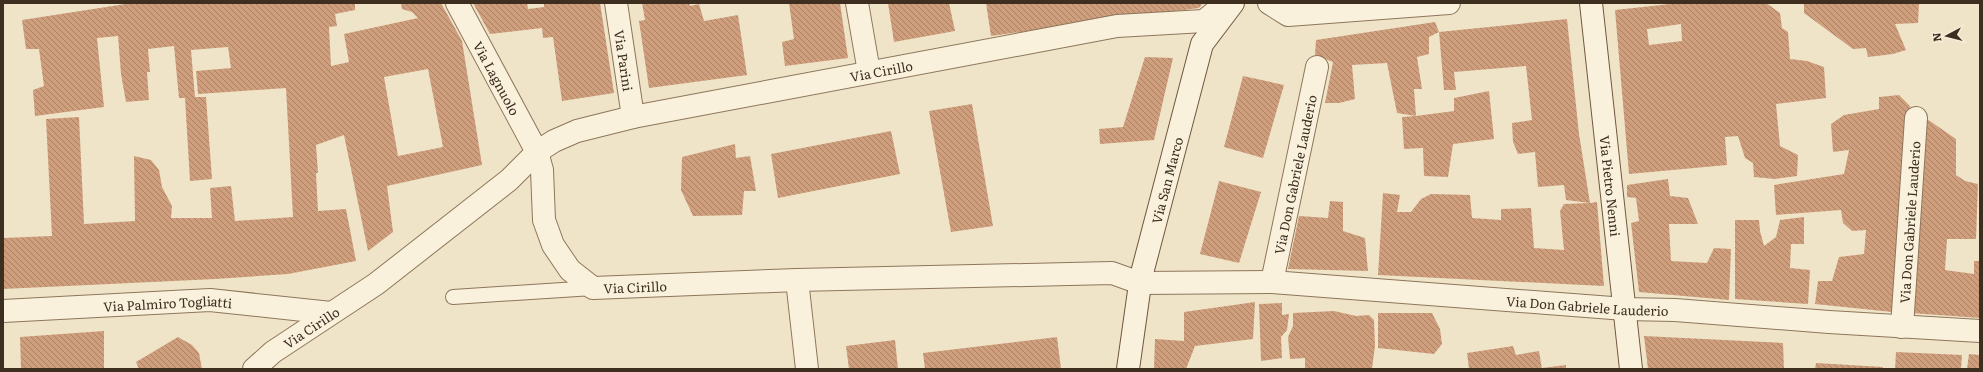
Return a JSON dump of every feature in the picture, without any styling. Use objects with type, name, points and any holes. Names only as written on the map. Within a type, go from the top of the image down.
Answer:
[{"type":"street","name":"Via Lagnuolo","points":[[457,3],[537,152]]},
{"type":"street","name":"Via Parini","points":[[616,3],[633,117]]},
{"type":"street","points":[[857,3],[869,72]]},
{"type":"street","name":"Via Cirillo","points":[[254,369],[273,352],[376,284],[509,180],[537,152],[554,141],[577,131],[633,117],[1117,26],[1204,21],[1226,3]]},
{"type":"street","name":"Via San Marco","points":[[1128,369],[1140,283],[1202,44],[1233,3]]},
{"type":"street","points":[[1269,3],[1288,16],[1449,3]]},
{"type":"street","name":"Via Pietro Nenni","points":[[1591,3],[1626,309],[1631,369]]},
{"type":"street","name":"Via Don Gabriele Lauderio","points":[[1272,282],[1317,67]]},
{"type":"street","name":"Via Don Gabriele Lauderio","points":[[1902,327],[1916,118]]},
{"type":"street","name":"Via Cirillo","points":[[537,152],[542,170],[544,220],[553,245],[570,270],[593,288],[797,280],[1112,273],[1140,283]]},
{"type":"street","points":[[797,280],[807,369]]},
{"type":"street","name":"Via Don Gabriele Lauderio","points":[[1140,283],[1272,282],[1626,309],[1675,310],[1902,327],[1980,331]]},
{"type":"street","name":"Via Palmiro Togliatti","points":[[3,310],[210,300],[331,313]]},
{"type":"lane","points":[[453,297],[593,288]]},
{"type":"building","points":[[132,3],[355,3],[355,10],[335,14],[337,26],[329,27],[331,66],[349,62],[344,34],[418,18],[412,12],[402,9],[401,3],[441,3],[462,41],[482,165],[387,186],[393,232],[368,251],[344,135],[316,145],[318,211],[346,209],[356,261],[288,274],[216,279],[3,289],[3,238],[52,236],[46,119],[79,117],[84,224],[135,221],[134,156],[151,160],[159,170],[162,187],[172,206],[171,218],[212,218],[210,188],[231,186],[235,221],[293,217],[286,88],[198,94],[196,71],[231,68],[228,47],[191,50],[195,97],[206,97],[212,179],[190,181],[185,98],[179,98],[174,46],[148,49],[150,72],[147,72],[149,100],[126,102],[121,74],[118,36],[97,38],[104,107],[35,116],[33,90],[44,86],[39,49],[26,49],[22,20]],"holes":[[[428,69],[443,147],[398,156],[384,77]]]},
{"type":"building","points":[[473,3],[527,3],[528,9],[544,7],[544,3],[600,3],[614,93],[562,101],[553,37],[543,38],[542,28],[490,34]]},
{"type":"building","points":[[642,3],[689,3],[690,6],[699,4],[704,21],[738,15],[747,75],[649,88],[639,21],[645,20]]},
{"type":"building","points":[[789,3],[840,3],[848,58],[785,66],[782,42],[794,39]]},
{"type":"building","points":[[888,3],[949,3],[955,31],[894,42]]},
{"type":"building","points":[[986,3],[1203,3],[1199,8],[991,36]]},
{"type":"building","points":[[1679,3],[1766,3],[1780,13],[1782,28],[1788,32],[1790,59],[1807,61],[1824,67],[1826,98],[1776,104],[1780,146],[1798,155],[1797,176],[1775,179],[1754,177],[1753,163],[1745,158],[1738,136],[1725,137],[1727,165],[1629,174],[1615,10]],"holes":[[[1681,24],[1682,41],[1649,45],[1647,29]]]},
{"type":"building","points":[[1804,3],[1919,3],[1918,23],[1895,24],[1906,50],[1893,54],[1868,57],[1866,48],[1853,49],[1804,13]]},
{"type":"building","points":[[1567,19],[1579,134],[1590,203],[1566,200],[1564,185],[1538,187],[1535,152],[1518,154],[1513,142],[1512,123],[1532,120],[1526,66],[1454,72],[1456,90],[1444,90],[1439,32]]},
{"type":"building","points":[[1435,22],[1439,32],[1429,37],[1429,54],[1417,57],[1422,89],[1414,89],[1416,116],[1397,113],[1387,63],[1352,65],[1355,99],[1339,103],[1325,103],[1333,62],[1315,55],[1316,40]]},
{"type":"building","points":[[1145,57],[1173,58],[1154,140],[1100,144],[1099,129],[1123,127]]},
{"type":"building","points":[[1243,76],[1284,85],[1263,158],[1224,147]]},
{"type":"building","points":[[1489,91],[1494,139],[1453,144],[1448,177],[1424,176],[1423,148],[1404,149],[1402,117],[1454,111],[1454,98]]},
{"type":"building","points":[[1899,95],[1910,106],[1892,312],[1815,304],[1818,281],[1832,281],[1839,257],[1864,254],[1866,230],[1852,231],[1843,223],[1841,210],[1776,215],[1774,185],[1844,174],[1849,150],[1833,152],[1831,124],[1844,115],[1879,109],[1879,97]]},
{"type":"building","points":[[972,104],[993,226],[951,232],[929,111]]},
{"type":"building","points":[[1927,119],[1956,139],[1956,175],[1965,181],[1978,184],[1976,239],[1947,239],[1945,270],[1974,274],[1974,261],[1980,261],[1980,318],[1911,313]]},
{"type":"building","points":[[891,131],[900,174],[778,198],[771,154]]},
{"type":"building","points":[[735,144],[736,158],[750,156],[756,191],[744,191],[742,215],[693,216],[681,190],[682,157]]},
{"type":"building","points":[[1668,179],[1670,196],[1688,198],[1698,224],[1669,224],[1671,261],[1707,263],[1714,248],[1731,249],[1729,300],[1639,292],[1631,223],[1639,221],[1636,198],[1627,197],[1627,185]]},
{"type":"building","points":[[1219,181],[1261,192],[1239,263],[1200,254]]},
{"type":"building","points":[[1383,193],[1400,195],[1397,212],[1411,212],[1421,199],[1431,194],[1470,195],[1472,218],[1501,220],[1501,209],[1531,208],[1534,248],[1564,250],[1560,211],[1564,204],[1597,202],[1604,286],[1378,275]]},
{"type":"building","points":[[1330,201],[1343,202],[1343,231],[1365,238],[1368,271],[1288,269],[1299,216],[1328,218]]},
{"type":"building","points":[[1804,217],[1804,244],[1791,244],[1790,268],[1810,270],[1808,304],[1735,299],[1735,220],[1759,220],[1764,246],[1776,237],[1780,220]]},
{"type":"building","points":[[1255,302],[1253,339],[1195,346],[1186,369],[1154,369],[1155,339],[1184,341],[1184,312]]},
{"type":"building","points":[[1282,303],[1282,315],[1289,314],[1287,330],[1281,337],[1282,358],[1261,361],[1259,304]]},
{"type":"building","points":[[1334,311],[1356,316],[1369,315],[1374,320],[1375,346],[1372,369],[1305,369],[1305,358],[1290,359],[1288,337],[1293,326],[1293,313]]},
{"type":"building","points":[[1378,313],[1432,313],[1440,329],[1442,344],[1434,354],[1378,348]]},
{"type":"building","points":[[104,331],[104,369],[21,369],[20,337]]},
{"type":"building","points":[[1644,336],[1783,343],[1784,369],[1648,369]]},
{"type":"building","points":[[178,337],[192,345],[199,353],[202,369],[139,369],[136,362]]},
{"type":"building","points":[[1057,337],[1061,369],[925,369],[923,353]]},
{"type":"building","points":[[895,340],[898,369],[849,369],[846,346]]},
{"type":"building","points":[[1513,346],[1516,355],[1539,351],[1542,369],[1469,369],[1467,353]]},
{"type":"building","points":[[1896,352],[1962,355],[1961,369],[1895,369]]},
{"type":"building","points":[[1969,354],[1980,355],[1980,369],[1967,369]]},
{"type":"building","points":[[1816,363],[1883,367],[1883,369],[1815,369]]},
{"type":"building","points":[[1566,365],[1566,369],[1542,369],[1542,368]]}]
